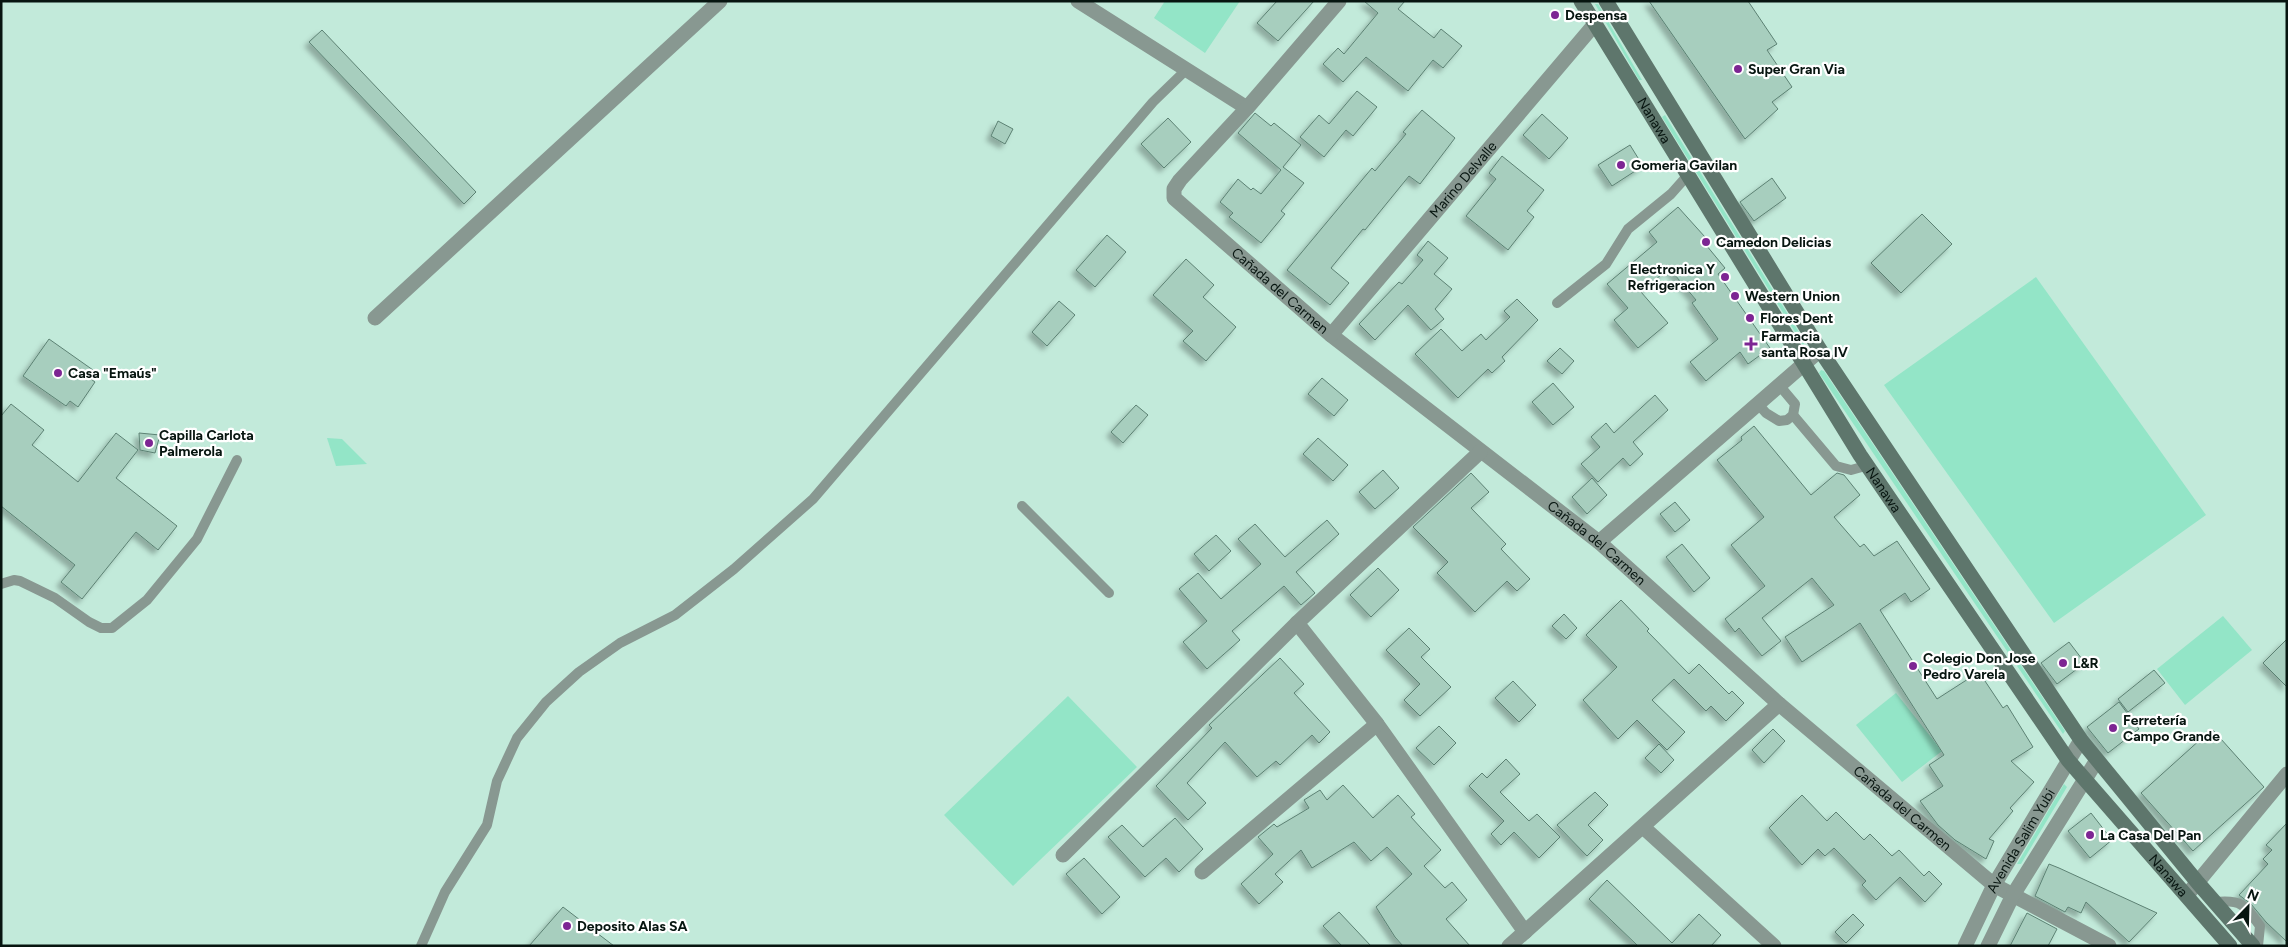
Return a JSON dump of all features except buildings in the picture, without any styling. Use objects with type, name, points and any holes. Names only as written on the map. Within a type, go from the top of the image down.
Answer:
[{"type":"main road","name":"Nanawa","points":[[1581,1],[1687,176],[1864,460],[2068,760],[2085,777],[2230,946]]},
{"type":"main road","name":"Nanawa","points":[[1606,1],[1820,350],[2081,740],[2198,883],[2254,946]]},
{"type":"main road","points":[[1643,104],[1664,96]]},
{"type":"main road","points":[[1732,248],[1751,238]]},
{"type":"main road","points":[[1864,460],[1882,443]]},
{"type":"street","points":[[375,318],[720,1]]},
{"type":"street","points":[[1078,1],[1247,108],[1339,1]]},
{"type":"street","name":"Marino Delvalle","points":[[1331,335],[1594,25]]},
{"type":"street","name":"Cañada del Carmen","points":[[1247,108],[1180,180],[1174,189],[1174,198],[1331,335],[1480,452],[1599,542],[1779,704],[1994,885],[2109,946]]},
{"type":"street","points":[[1599,542],[1820,350]]},
{"type":"street","points":[[1063,855],[1297,622],[1480,452]]},
{"type":"street","points":[[1297,622],[1376,724],[1525,932]]},
{"type":"street","points":[[1509,946],[1779,704]]},
{"type":"street","points":[[1202,872],[1376,724]]},
{"type":"street","name":"Avenida Salim Yubi","points":[[1965,946],[1994,885],[2081,740]]},
{"type":"street","name":"Avenida Salim Yubi","points":[[1988,946],[2014,895],[2097,760]]},
{"type":"street","points":[[2187,895],[2287,774]]},
{"type":"street","points":[[1643,827],[1774,946]]},
{"type":"lane","points":[[420,946],[445,892],[487,825],[497,780],[517,738],[546,702],[579,672],[620,643],[674,615],[734,570],[812,499],[1153,102],[1186,70]]},
{"type":"lane","points":[[1558,303],[1606,264],[1628,229],[1671,194],[1687,176]]},
{"type":"lane","points":[[1758,404],[1766,413],[1779,421],[1787,420],[1793,415],[1795,404],[1779,386]]},
{"type":"lane","points":[[1793,415],[1836,466],[1851,470],[1864,460]]},
{"type":"lane","points":[[1,584],[20,580],[55,598],[89,622],[101,628],[112,628],[147,600],[197,539],[237,460]]},
{"type":"lane","points":[[1022,506],[1109,594]]},
{"type":"lane","points":[[2215,902],[2233,900],[2248,909],[2260,926],[2258,946]]},
{"type":"green space","points":[[1165,1],[1240,1],[1205,53],[1154,18]]},
{"type":"green space","points":[[1595,4],[1598,4],[1642,80],[1639,80]]},
{"type":"green space","points":[[1665,115],[1805,342],[1803,345],[1662,117]]},
{"type":"green space","points":[[2036,277],[2206,515],[2054,623],[1884,385]]},
{"type":"green space","points":[[1821,370],[1824,371],[2065,731],[2063,734],[1819,373]]},
{"type":"green space","points":[[327,438],[342,439],[367,464],[336,466]]},
{"type":"green space","points":[[2223,616],[2252,650],[2185,705],[2157,669]]},
{"type":"green space","points":[[1896,693],[1942,751],[1902,782],[1856,725]]},
{"type":"green space","points":[[1068,696],[1137,767],[1013,886],[944,815]]},
{"type":"green space","points":[[2064,784],[2067,787],[2021,864],[2017,864]]},
{"type":"place","name":"Despensa","points":[[1555,15]]},
{"type":"place","name":"Super Gran Via","points":[[1738,69]]},
{"type":"place","name":"Gomeria Gavilan","points":[[1621,165]]},
{"type":"place","name":"Camedon Delicias","points":[[1706,242]]},
{"type":"place","name":"Electronica Y Refrigeracion","points":[[1725,277]]},
{"type":"place","name":"Western Union","points":[[1735,296]]},
{"type":"place","name":"Flores Dent","points":[[1750,318]]},
{"type":"place","name":"Farmacia santa Rosa IV","points":[[1751,344]]},
{"type":"place","name":"Casa \"Emaús\"","points":[[58,373]]},
{"type":"place","name":"Capilla Carlota Palmerola","points":[[149,443]]},
{"type":"place","name":"L&R","points":[[2063,663]]},
{"type":"place","name":"Colegio Don Jose Pedro Varela","points":[[1913,666]]},
{"type":"place","name":"Ferretería Campo Grande","points":[[2113,728]]},
{"type":"place","name":"La Casa Del Pan","points":[[2090,835]]},
{"type":"place","name":"Deposito Alas SA","points":[[567,926]]}]
